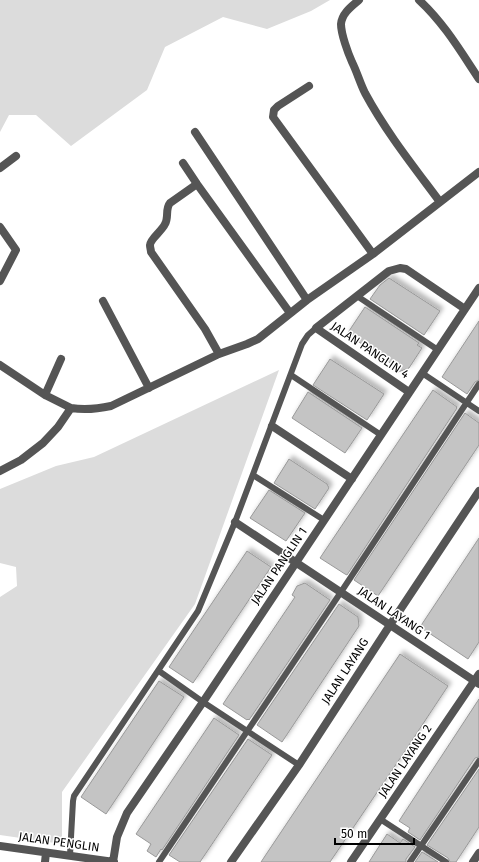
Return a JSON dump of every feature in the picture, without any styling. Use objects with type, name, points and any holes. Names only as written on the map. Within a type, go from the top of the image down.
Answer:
[{"type":"street","points":[[359,0],[350,7],[341,22],[348,52],[364,91],[372,105],[404,153],[440,202]]},
{"type":"street","points":[[419,0],[431,11],[452,38],[479,79]]},
{"type":"street","points":[[309,86],[278,106],[274,110],[273,117],[373,254]]},
{"type":"street","points":[[195,132],[308,300]]},
{"type":"street","points":[[0,168],[16,156]]},
{"type":"street","points":[[183,163],[290,313]]},
{"type":"street","points":[[0,364],[45,395],[71,408],[82,410],[111,406],[219,354],[247,344],[258,338],[290,313],[373,254],[479,172]]},
{"type":"street","points":[[197,184],[170,202],[167,206],[167,220],[163,229],[150,245],[151,252],[205,329],[219,354]]},
{"type":"street","points":[[0,227],[16,250],[0,282]]},
{"type":"street","points":[[316,328],[390,272],[400,268],[406,269],[465,309]]},
{"type":"street","name":"JALAN PANGLIN 1","points":[[114,862],[117,837],[127,812],[203,702],[479,288]]},
{"type":"street","points":[[103,301],[149,388]]},
{"type":"street","name":"JALAN PANGLIN 4","points":[[316,328],[409,392]]},
{"type":"street","points":[[45,395],[61,359]]},
{"type":"street","points":[[0,471],[21,460],[43,443],[58,427],[71,408]]},
{"type":"street","points":[[272,426],[352,478]]},
{"type":"street","name":"JALAN LAYANG","points":[[231,862],[298,765],[479,491]]},
{"type":"street","name":"JALAN LAYANG 1","points":[[235,522],[390,625],[478,679]]},
{"type":"street","name":"JALAN LAYANG 2","points":[[351,862],[478,679]]},
{"type":"street","name":"JALAN PENGLIN","points":[[0,846],[114,862]]},
{"type":"street","points":[[45,862],[46,853]]},
{"type":"street","points":[[473,862],[479,853]]},
{"type":"lane","points":[[357,296],[438,350]]},
{"type":"lane","points":[[70,855],[72,801],[74,796],[198,611],[235,522],[302,344],[308,335],[316,328]]},
{"type":"lane","points":[[422,373],[479,411]]},
{"type":"lane","points":[[291,375],[381,435]]},
{"type":"lane","points":[[159,862],[479,384]]},
{"type":"lane","points":[[253,475],[324,520]]},
{"type":"lane","points":[[159,671],[298,765]]},
{"type":"lane","points":[[410,862],[479,761]]},
{"type":"lane","points":[[380,819],[446,862]]},
{"type":"shaded area","points":[[0,0],[330,0],[311,11],[267,29],[223,17],[165,47],[147,90],[71,146],[36,115],[9,115],[0,132]]},
{"type":"shaded area","points":[[279,370],[195,604],[62,792],[62,844],[0,835],[0,597],[17,586],[16,567],[0,563],[0,489],[56,466],[94,457]]},
{"type":"building","points":[[389,278],[440,311],[424,335],[370,299],[380,285]]},
{"type":"building","points":[[365,307],[419,343],[417,345],[422,348],[409,368],[398,372],[390,367],[392,364],[347,334]]},
{"type":"building","points":[[479,321],[479,380],[475,382],[467,394],[442,377]]},
{"type":"building","points":[[330,359],[384,394],[367,420],[313,385]]},
{"type":"building","points":[[433,390],[457,408],[347,575],[320,558]]},
{"type":"building","points":[[308,392],[362,428],[345,453],[292,418]]},
{"type":"building","points":[[465,413],[479,423],[479,445],[378,596],[354,580]]},
{"type":"building","points":[[289,459],[327,484],[329,488],[315,509],[274,483]]},
{"type":"building","points":[[269,490],[305,513],[286,541],[250,518]]},
{"type":"building","points":[[479,538],[479,642],[468,659],[420,627]]},
{"type":"building","points":[[247,551],[271,567],[193,683],[169,667]]},
{"type":"building","points":[[305,583],[330,600],[249,720],[247,720],[223,704],[295,597],[292,595],[297,586]]},
{"type":"building","points":[[339,604],[358,617],[359,626],[282,742],[257,725]]},
{"type":"building","points":[[400,654],[448,686],[403,754],[330,862],[261,862]]},
{"type":"building","points":[[159,681],[184,697],[106,814],[81,797]]},
{"type":"building","points":[[479,699],[479,757],[475,758],[420,840],[408,832],[410,828],[399,821]]},
{"type":"building","points":[[214,718],[239,735],[156,857],[147,851],[151,844],[136,834]]},
{"type":"building","points":[[248,739],[272,755],[200,862],[180,862],[169,855]]},
{"type":"building","points":[[479,769],[479,827],[456,862],[450,862],[448,858],[427,845]]},
{"type":"building","points":[[387,834],[400,843],[403,839],[415,847],[406,859],[406,862],[369,862]]},
{"type":"building","points":[[422,852],[438,862],[415,862]]}]
